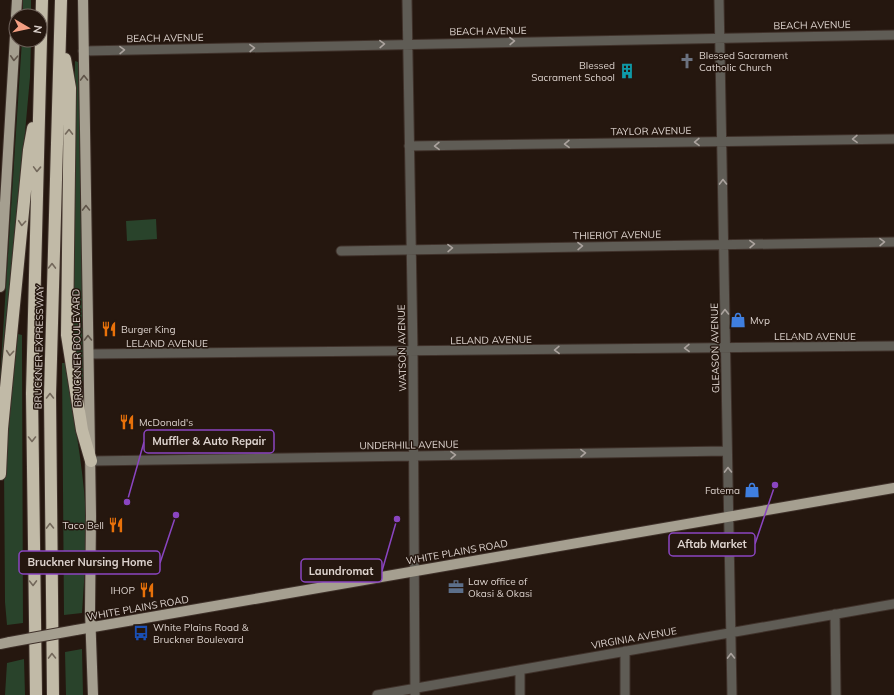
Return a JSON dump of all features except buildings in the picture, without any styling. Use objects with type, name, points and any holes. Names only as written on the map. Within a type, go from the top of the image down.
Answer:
[{"type":"highway","name":"BRUCKNER EXPRESSWAY","points":[[36,695],[32,386],[42,0]]},
{"type":"highway","name":"BRUCKNER EXPRESSWAY","points":[[53,695],[50,395],[52,258],[61,0]]},
{"type":"highway","points":[[60,28],[70,88],[67,335],[82,430],[91,461]]},
{"type":"highway","points":[[0,474],[2,429],[28,157],[40,88]]},
{"type":"main road","name":"BRUCKNER BOULEVARD","points":[[82,0],[91,461],[91,628],[93,695]]},
{"type":"main road","points":[[0,287],[5,151],[13,48]]},
{"type":"main road","name":"WHITE PLAINS ROAD","points":[[5,643],[894,488]]},
{"type":"street","name":"WATSON AVENUE","points":[[407,0],[414,352],[414,692]]},
{"type":"street","name":"GLEASON AVENUE","points":[[719,0],[732,695]]},
{"type":"street","name":"BEACH AVENUE","points":[[83,51],[408,43],[894,35]]},
{"type":"street","name":"TAYLOR AVENUE","points":[[409,146],[894,138]]},
{"type":"street","name":"THIERIOT AVENUE","points":[[341,251],[894,242]]},
{"type":"street","name":"LELAND AVENUE","points":[[89,354],[414,352],[894,346]]},
{"type":"street","name":"UNDERHILL AVENUE","points":[[91,461],[728,450]]},
{"type":"street","name":"VIRGINIA AVENUE","points":[[378,695],[414,692],[520,670],[894,604]]},
{"type":"street","points":[[835,614],[836,695]]},
{"type":"street","points":[[625,651],[625,695]]},
{"type":"street","points":[[520,670],[520,695]]},
{"type":"green space","points":[[23,0],[31,0],[31,8],[23,8]]},
{"type":"green space","points":[[21,48],[31,48],[30,77],[3,378],[0,378]]},
{"type":"green space","points":[[75,61],[78,62],[84,381],[79,380],[70,324]]},
{"type":"green space","points":[[156,219],[157,239],[127,241],[126,221]]},
{"type":"green space","points":[[18,334],[22,335],[23,623],[7,625],[5,602],[4,466]]},
{"type":"green space","points":[[62,363],[65,363],[83,477],[86,515],[82,613],[64,615]]},
{"type":"green space","points":[[82,649],[83,695],[66,695],[65,652]]},
{"type":"green space","points":[[24,659],[25,695],[5,695],[7,663]]},
{"type":"place","name":"Blessed Sacrament Catholic Church","points":[[687,61]]},
{"type":"place","name":"Blessed Sacrament School","points":[[627,71]]},
{"type":"place","name":"Mvp","points":[[738,320]]},
{"type":"place","name":"Burger King","points":[[109,329]]},
{"type":"place","name":"McDonald's","points":[[127,422]]},
{"type":"place","name":"Aftab Market","points":[[775,485]]},
{"type":"place","name":"Fatema","points":[[752,490]]},
{"type":"place","name":"Muffler & Auto Repair","points":[[127,502]]},
{"type":"place","name":"Bruckner Nursing Home","points":[[176,515]]},
{"type":"place","name":"Laundromat","points":[[397,519]]},
{"type":"place","name":"Taco Bell","points":[[116,525]]},
{"type":"place","name":"Law office of Okasi & Okasi","points":[[456,587]]},
{"type":"place","name":"IHOP","points":[[147,590]]},
{"type":"place","name":"White Plains Road & Bruckner Boulevard","points":[[141,633]]}]
